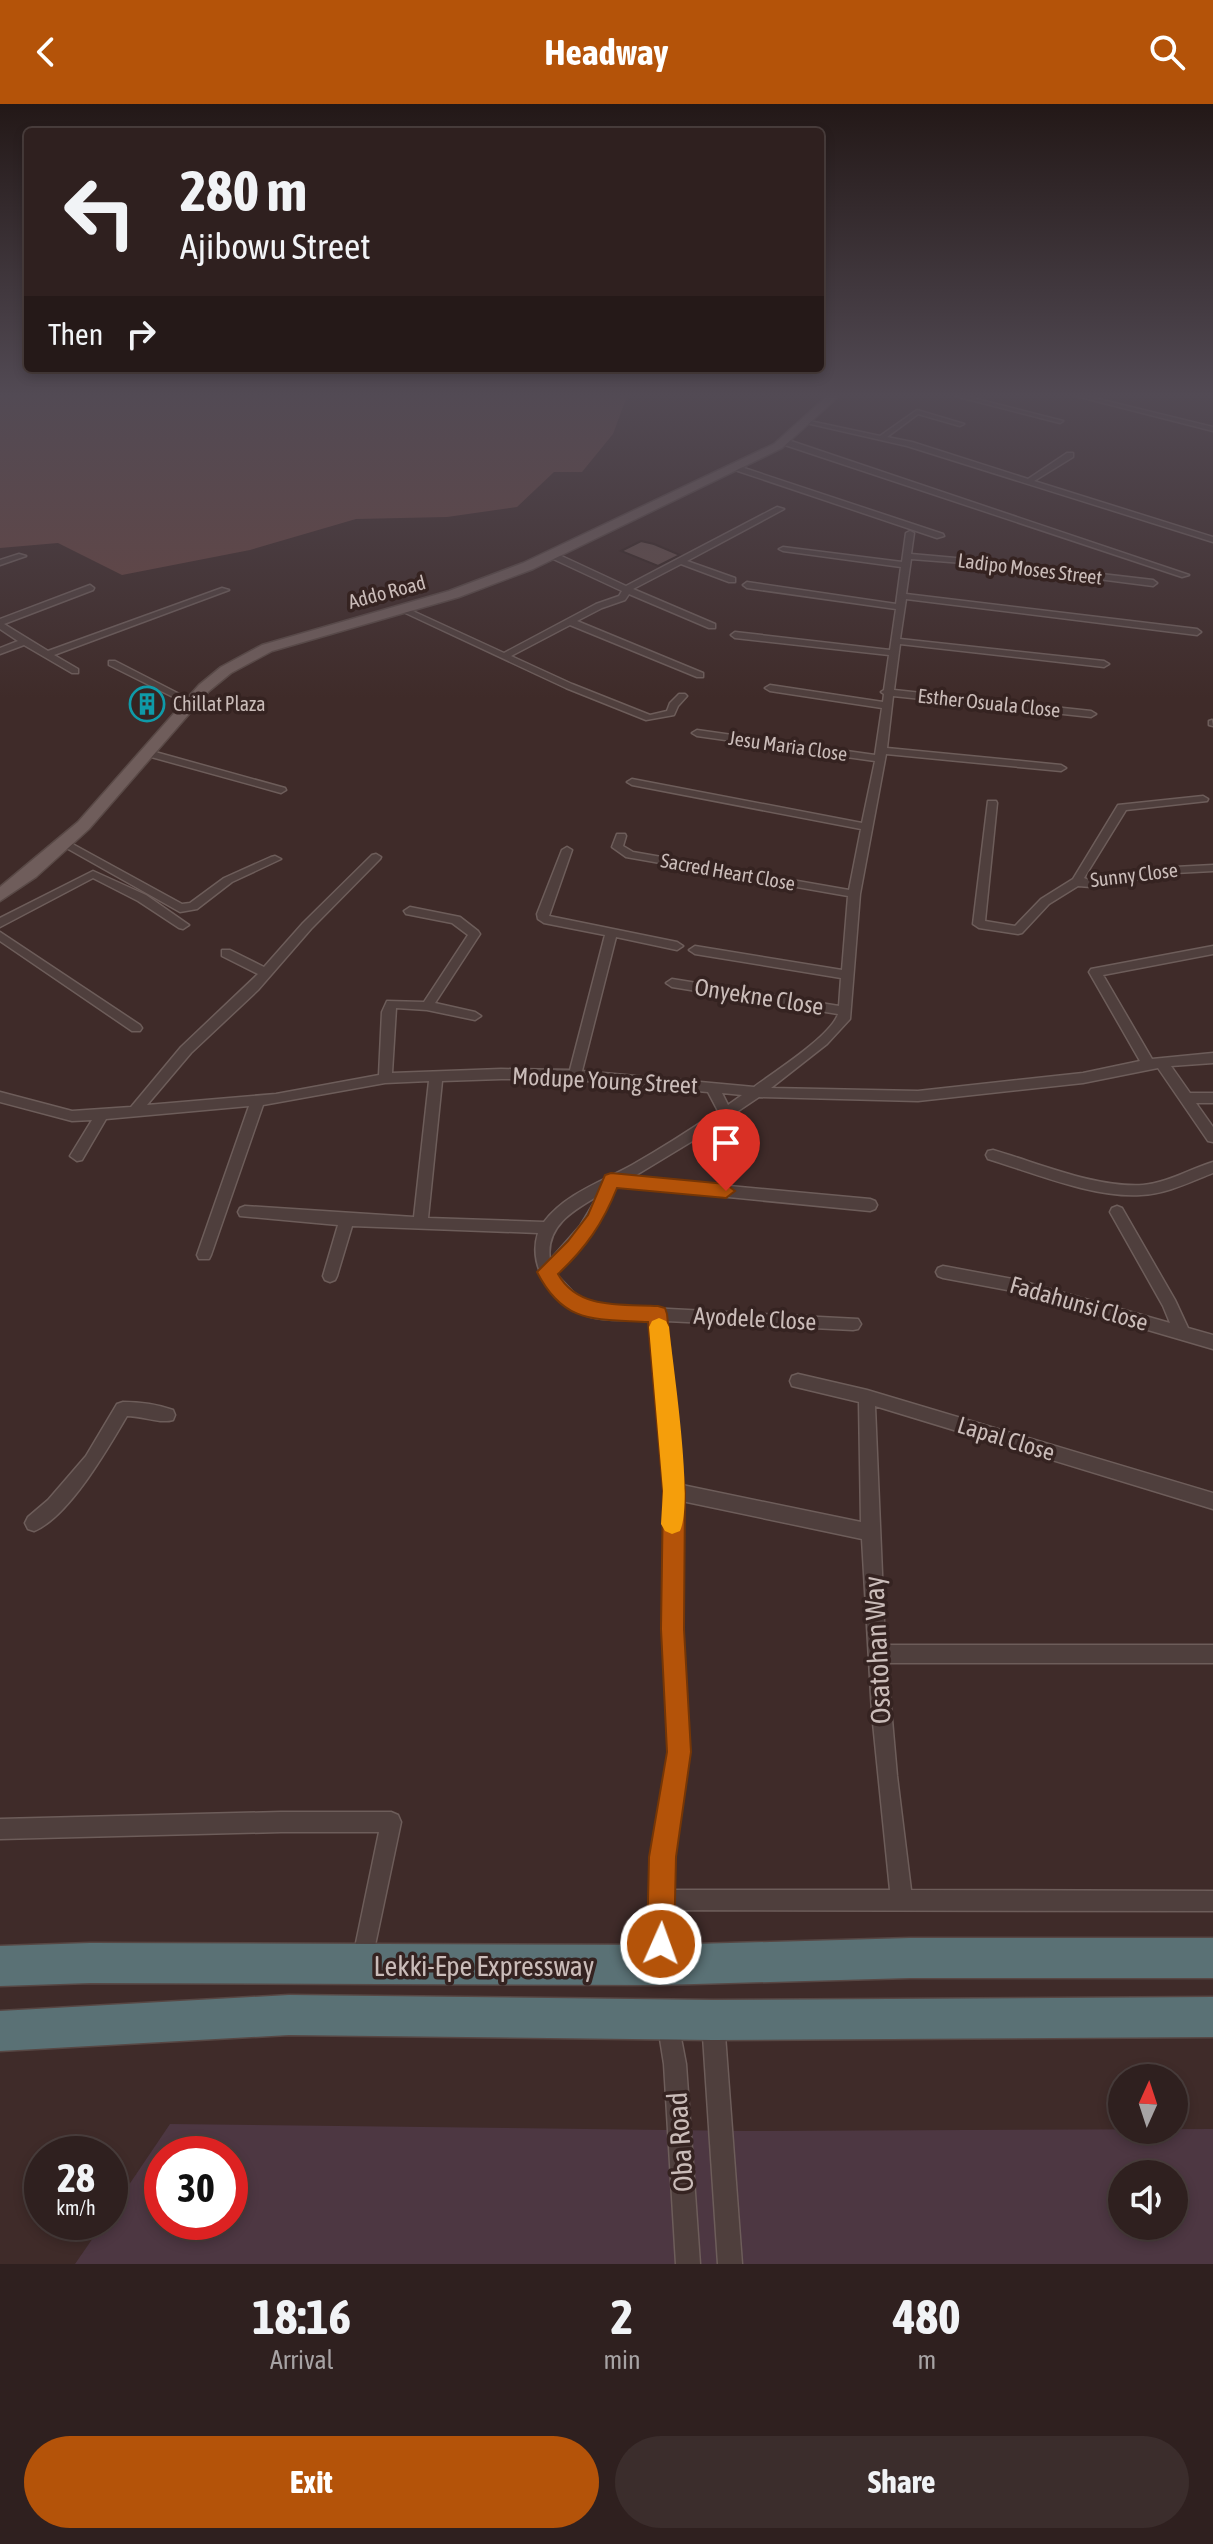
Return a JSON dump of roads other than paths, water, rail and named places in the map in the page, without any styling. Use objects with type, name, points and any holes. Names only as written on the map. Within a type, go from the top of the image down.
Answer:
[{"type":"highway","points":[[0,1957],[90,1963]]},
{"type":"highway","name":"Lekki-Epe Expressway","points":[[90,1963],[660,1965],[910,1958],[1213,1958]]},
{"type":"highway","points":[[0,1966],[90,1963]]},
{"type":"highway","points":[[0,2013],[220,2019]]},
{"type":"highway","name":"Lekki-Epe Expressway","points":[[220,2019],[289,2015],[668,2020],[1213,2017]]},
{"type":"highway","points":[[0,2031],[220,2019]]},
{"type":"main road","name":"Addo Road","points":[[0,885],[58,842],[184,699],[216,670],[263,644],[487,578],[660,497]]},
{"type":"main road","name":"Addo Road","points":[[0,895],[67,844],[204,688],[244,660],[293,639],[477,586],[552,555],[673,497]]},
{"type":"street","points":[[824,497],[940,536]]},
{"type":"street","points":[[950,497],[1185,575]]},
{"type":"street","points":[[1075,497],[1213,540]]},
{"type":"street","points":[[505,656],[599,606],[622,598],[627,589],[780,509]]},
{"type":"street","points":[[611,1180],[596,1218],[575,1247],[547,1272],[541,1248],[547,1228],[611,1180],[635,1169],[760,1092],[832,1034],[846,1011],[854,894],[880,754],[885,698],[910,533]]},
{"type":"street","name":"Ladipo Moses Street","points":[[783,549],[907,561],[989,563],[1153,583]]},
{"type":"street","points":[[552,555],[712,626]]},
{"type":"street","points":[[0,563],[22,556]]},
{"type":"street","points":[[682,562],[732,580]]},
{"type":"street","points":[[747,585],[1197,632]]},
{"type":"street","points":[[0,623],[90,588]]},
{"type":"street","points":[[46,655],[225,590]]},
{"type":"street","points":[[401,609],[569,686],[649,718],[671,713],[673,705],[682,696]]},
{"type":"street","points":[[571,622],[700,675]]},
{"type":"street","points":[[0,623],[25,642],[75,671]]},
{"type":"street","points":[[735,635],[1104,664]]},
{"type":"street","points":[[0,651],[25,642]]},
{"type":"street","points":[[112,663],[184,699]]},
{"type":"street","name":"Esther Osuala Close","points":[[770,688],[1091,714]]},
{"type":"street","name":"Jesu Maria Close","points":[[697,733],[880,754],[1061,768]]},
{"type":"street","points":[[148,753],[281,790]]},
{"type":"street","points":[[632,782],[865,827]]},
{"type":"street","name":"Sunny Close","points":[[1203,799],[1122,807],[1079,881],[1091,884],[1175,870],[1213,868]]},
{"type":"street","points":[[992,803],[979,924],[1018,930],[1034,909],[1060,889],[1079,881]]},
{"type":"street","name":"Sacred Heart Close","points":[[621,836],[617,847],[630,855],[854,894]]},
{"type":"street","points":[[67,844],[180,908],[193,906],[228,880],[275,859]]},
{"type":"street","points":[[567,850],[543,914],[544,919],[677,946]]},
{"type":"street","points":[[136,1110],[186,1050],[223,1018],[376,857]]},
{"type":"street","points":[[0,923],[93,874],[142,898],[183,925]]},
{"type":"street","points":[[410,911],[456,920],[474,934],[427,1006]]},
{"type":"street","points":[[575,1075],[611,933]]},
{"type":"street","points":[[0,936],[136,1028]]},
{"type":"street","points":[[695,950],[847,975]]},
{"type":"street","points":[[1213,950],[1095,972],[1154,1063],[1187,1098],[1213,1137]]},
{"type":"street","points":[[226,953],[266,973]]},
{"type":"street","name":"Onyekne Close","points":[[672,983],[846,1011]]},
{"type":"street","points":[[385,1078],[389,1007],[396,1002],[475,1016]]},
{"type":"street","name":"Modupe Young Street","points":[[0,1097],[72,1116],[309,1094],[385,1078],[575,1075],[760,1092],[918,1096],[1083,1078],[1154,1063],[1213,1058]]},
{"type":"street","points":[[420,1223],[436,1077]]},
{"type":"street","points":[[712,1087],[726,1113]]},
{"type":"street","points":[[1187,1098],[1213,1098]]},
{"type":"street","points":[[204,1255],[258,1100]]},
{"type":"street","points":[[77,1156],[102,1114]]},
{"type":"street","points":[[993,1155],[1102,1185],[1137,1190],[1173,1182],[1213,1167]]},
{"type":"street","points":[[611,1180],[870,1205]]},
{"type":"street","points":[[245,1212],[347,1220],[547,1228]]},
{"type":"street","points":[[1117,1212],[1170,1304],[1182,1333]]},
{"type":"street","points":[[330,1276],[347,1220]]},
{"type":"street","name":"Ayodele Close","points":[[547,1272],[556,1289],[570,1301],[591,1311],[853,1324]]},
{"type":"street","name":"Fadahunsi Close","points":[[943,1272],[1018,1286],[1213,1342]]},
{"type":"street","points":[[658,1314],[674,1491],[672,1629],[679,1752],[663,1857],[660,1965]]},
{"type":"street","name":"Lapal Close","points":[[798,1381],[867,1397],[1213,1501]]},
{"type":"street","name":"Osatohan Way","points":[[867,1397],[869,1532],[877,1654],[887,1786],[902,1901]]},
{"type":"street","points":[[34,1523],[54,1506],[92,1461],[123,1409],[141,1409],[167,1415]]},
{"type":"street","points":[[674,1491],[869,1532]]},
{"type":"street","points":[[877,1654],[1213,1654]]},
{"type":"street","points":[[0,1829],[391,1822],[362,1966]]},
{"type":"street","points":[[662,1900],[1213,1901]]},
{"type":"street","name":"Oba Road","points":[[668,2020],[675,2064],[688,2264]]},
{"type":"street","name":"Oba Road","points":[[713,2020],[730,2264]]},
{"type":"place","name":"Chillat Plaza","points":[[147,704]]}]
